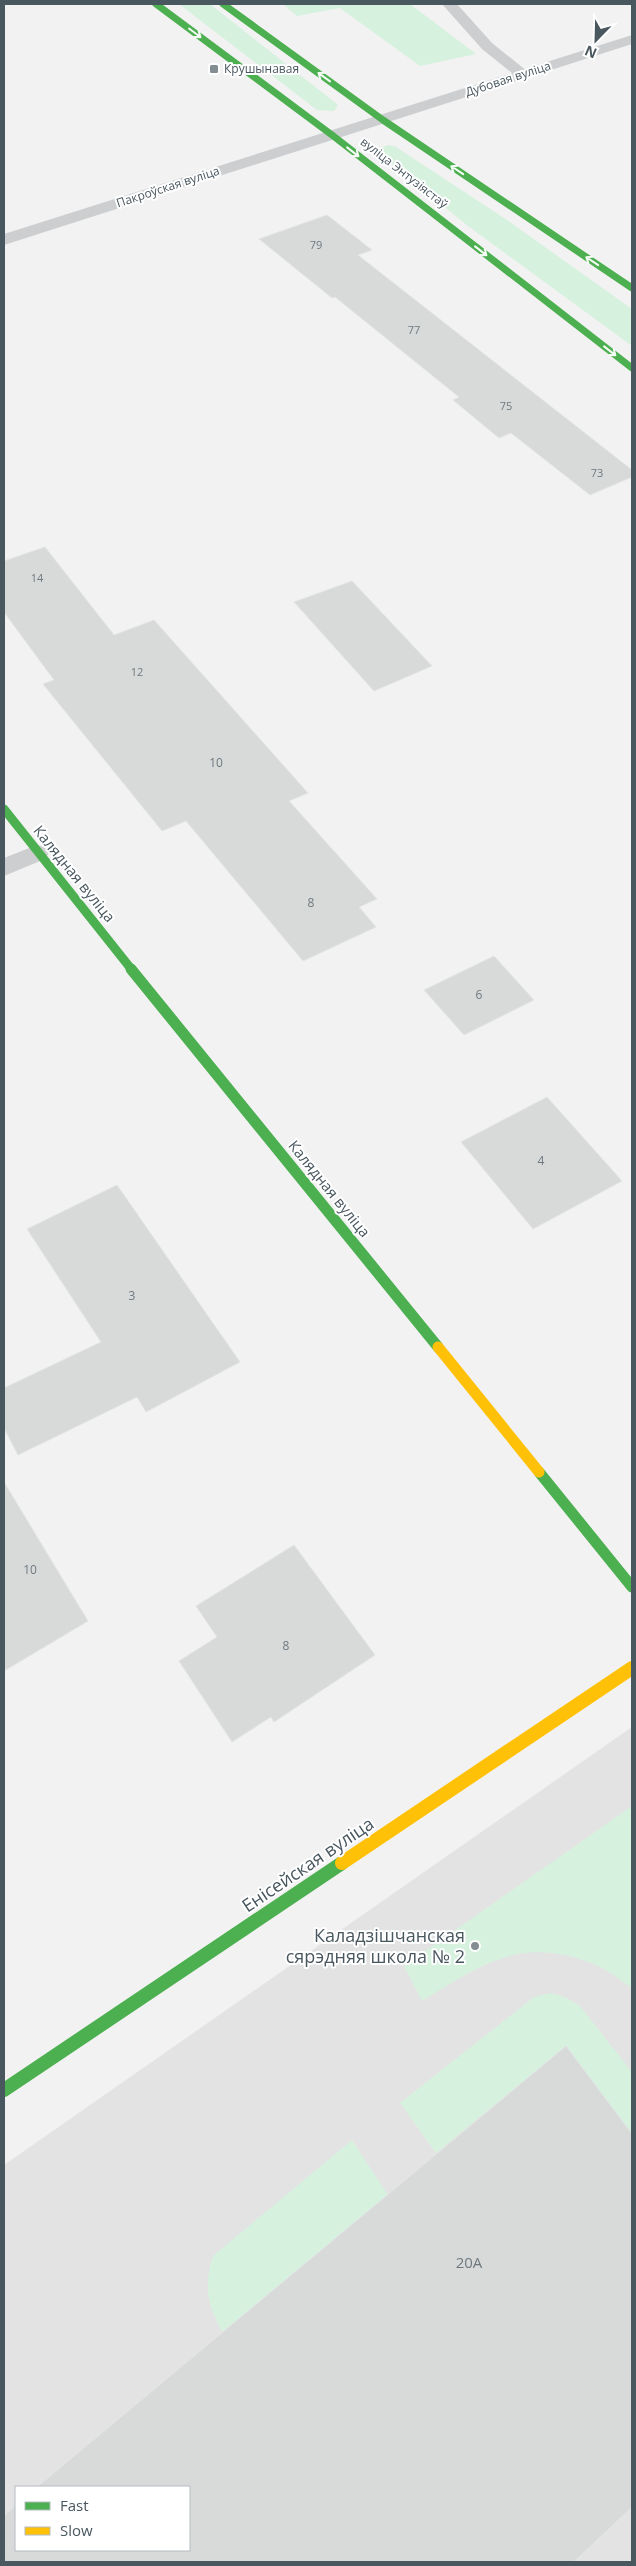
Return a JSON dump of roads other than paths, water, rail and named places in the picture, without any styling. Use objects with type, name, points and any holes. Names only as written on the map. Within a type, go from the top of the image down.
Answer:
[{"type":"street","name":"вуліца Энтузіястаў","points":[[156,4],[332,135],[632,368]]},
{"type":"street","name":"вуліца Энтузіястаў","points":[[223,4],[383,120],[632,288]]},
{"type":"street","points":[[449,4],[487,46],[522,74]]},
{"type":"street","name":"Дубовая вуліца","points":[[332,135],[632,39]]},
{"type":"street","name":"Пакроўская вуліца","points":[[4,240],[332,135]]},
{"type":"street","name":"Калядная вуліца","points":[[4,809],[37,853],[632,1587]]},
{"type":"street","points":[[4,868],[37,853]]},
{"type":"street","name":"Енісейская вуліца","points":[[4,2090],[632,1668]]},
{"type":"place","name":"Крушынавая","points":[[214,69]]},
{"type":"place","name":"Каладзішчанская сярэдняя школа № 2","points":[[475,1946]]}]
